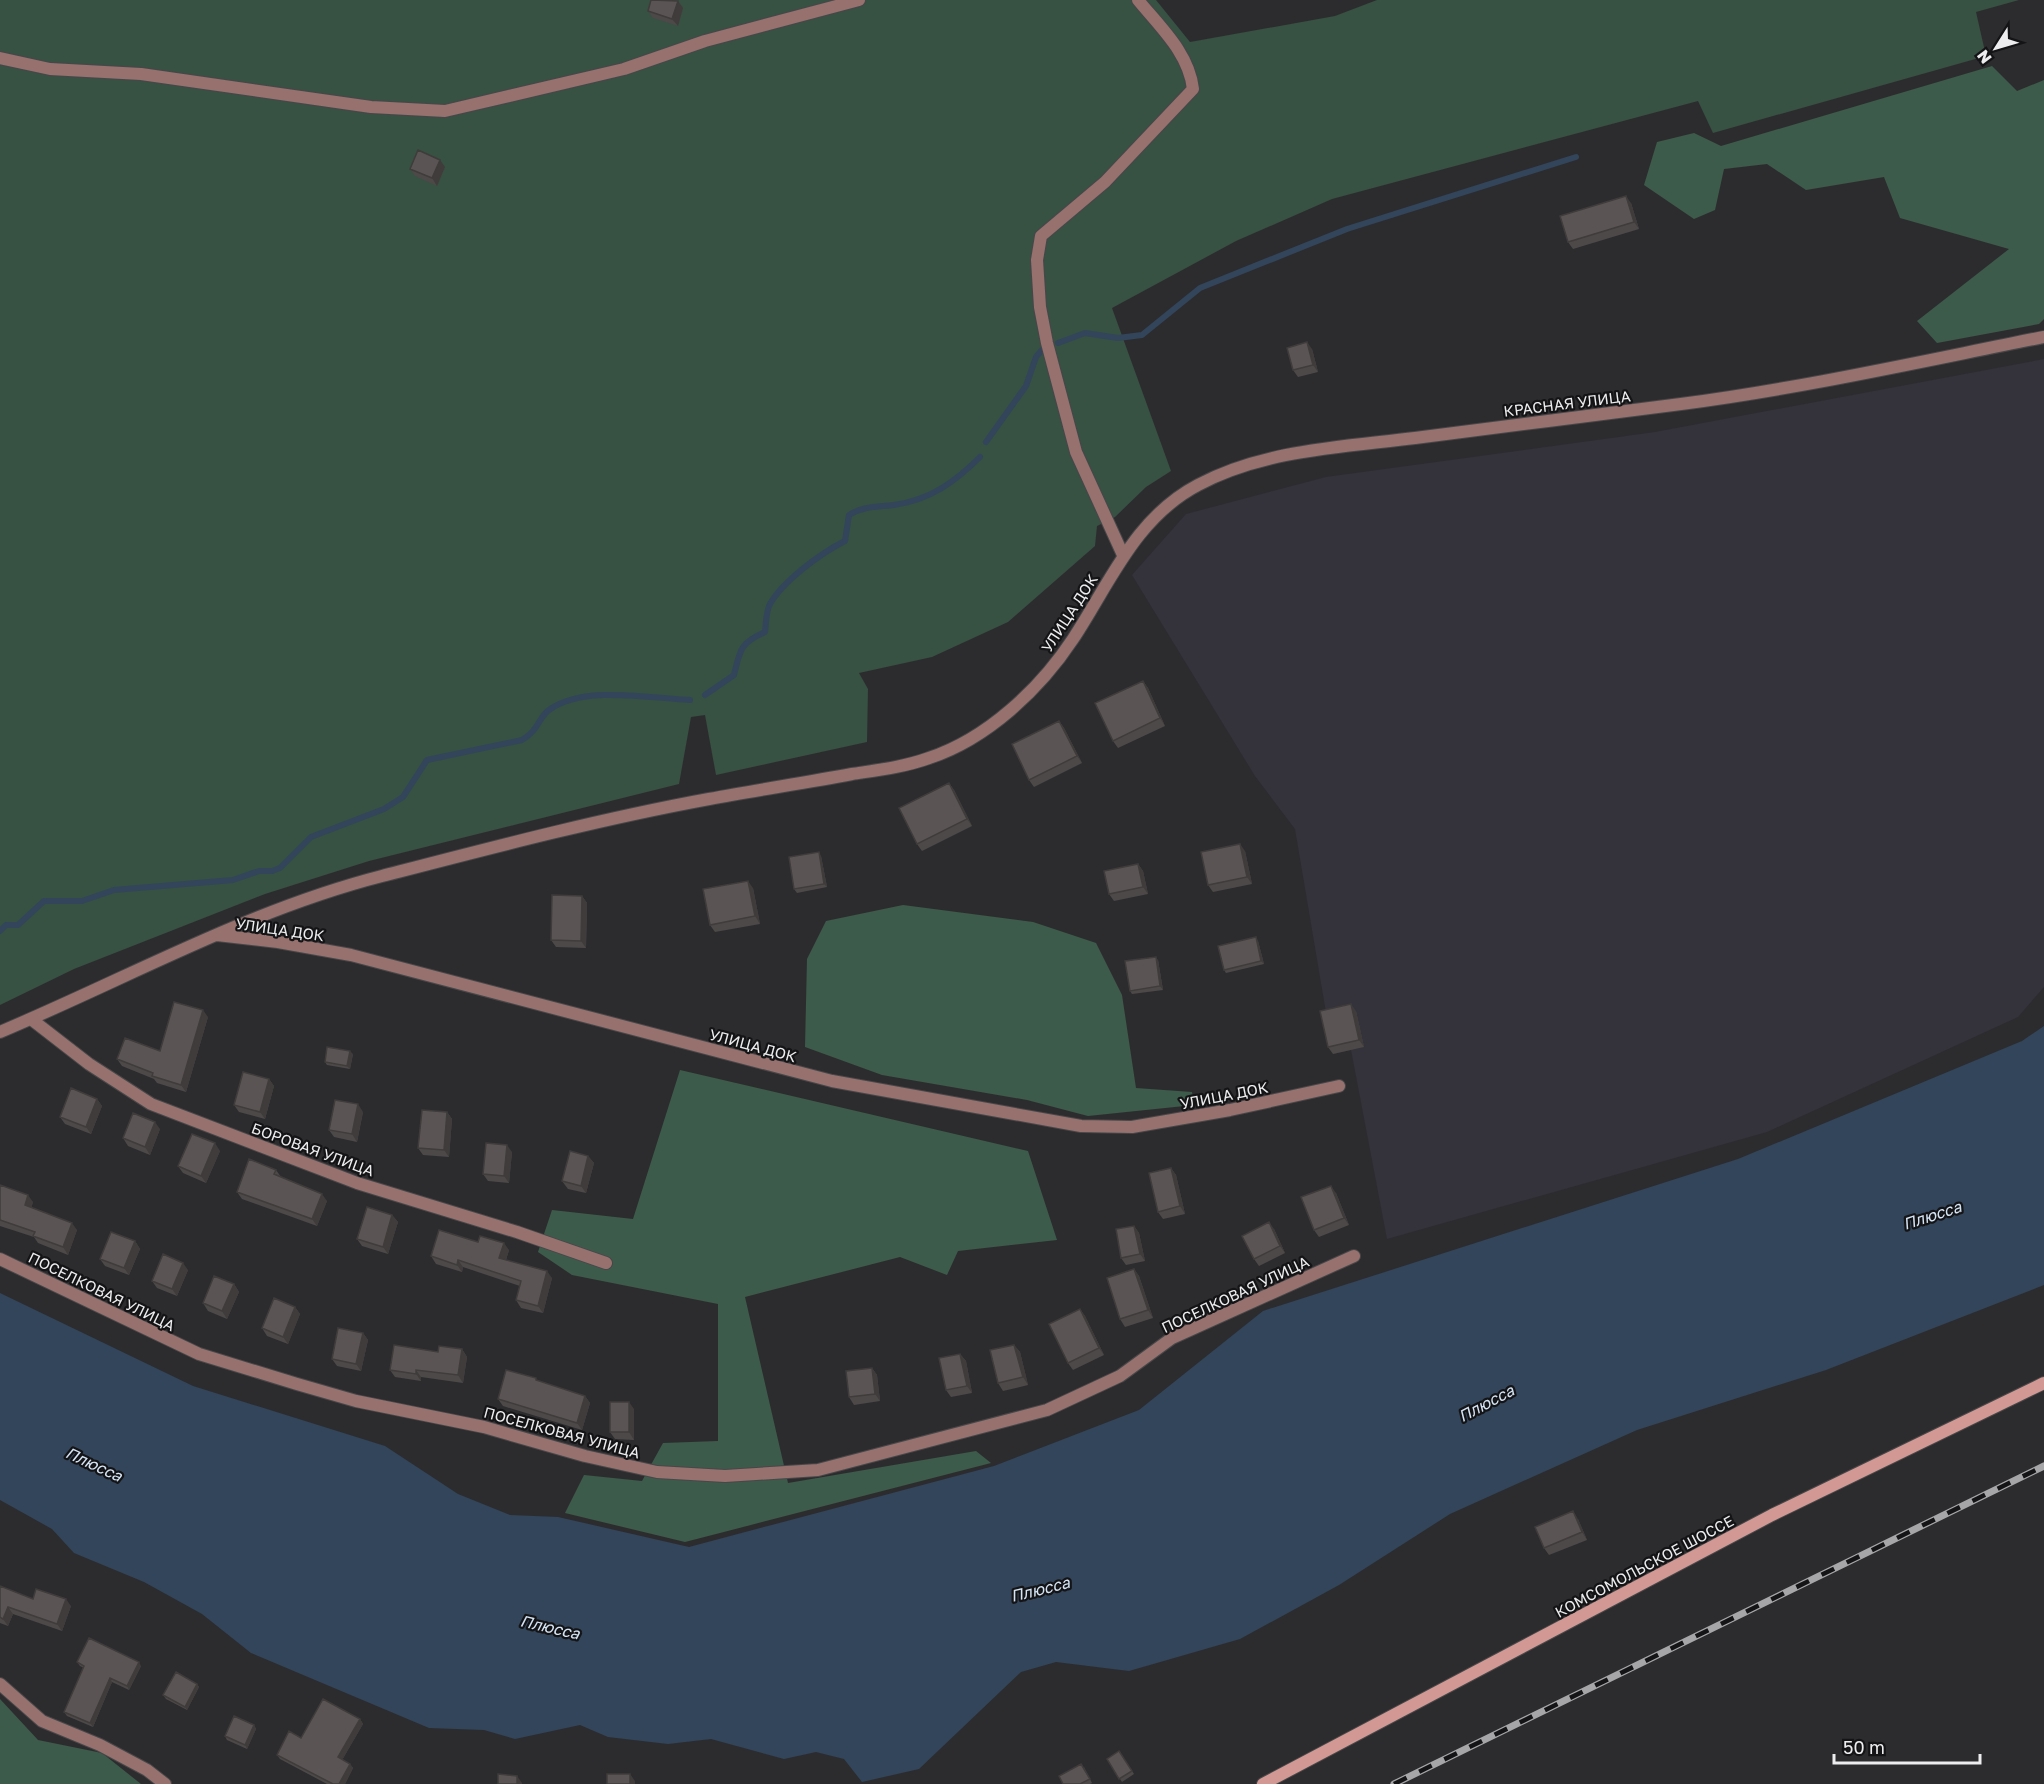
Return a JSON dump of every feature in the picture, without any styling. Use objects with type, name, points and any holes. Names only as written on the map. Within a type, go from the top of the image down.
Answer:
[{"type":"main road","name":"КОМСОМОЛЬСКОЕ ШОССЕ","points":[[1263,1784],[1772,1515],[2044,1383]]},
{"type":"street","points":[[0,58],[51,69],[141,74],[371,107],[445,111],[624,69],[705,41],[859,0]]},
{"type":"street","points":[[1124,555],[1076,452],[1047,343],[1040,307],[1037,260],[1041,236],[1105,182],[1193,89],[1191,72],[1183,56],[1138,0]]},
{"type":"street","name":"КРАСНАЯ УЛИЦА","points":[[1124,555],[1146,525],[1169,503],[1198,485],[1245,464],[1323,449],[1710,400],[2044,338]]},
{"type":"street","name":"УЛИЦА ДОК","points":[[216,935],[283,908],[398,872],[702,800],[891,768],[931,758],[985,728],[1015,706],[1045,675],[1072,641],[1124,555]]},
{"type":"street","points":[[0,1032],[216,935]]},
{"type":"street","name":"УЛИЦА ДОК","points":[[216,935],[278,942],[351,955],[832,1081],[1081,1126],[1132,1127],[1230,1110],[1339,1086]]},
{"type":"street","name":"БОРОВАЯ УЛИЦА","points":[[32,1019],[89,1064],[151,1104],[357,1183],[517,1232],[606,1263]]},
{"type":"street","name":"ПОСЕЛКОВАЯ УЛИЦА","points":[[0,1259],[199,1354],[297,1384],[357,1401],[484,1427],[585,1456],[657,1472],[725,1476],[818,1470],[1047,1410],[1120,1376],[1172,1338],[1354,1256]]},
{"type":"street","points":[[0,1684],[42,1721],[100,1745],[147,1770],[165,1784]]},
{"type":"shaded area","points":[[2044,359],[2044,987],[2018,1017],[1767,1132],[1387,1239],[1351,1050],[1333,1054],[1295,829],[1255,776],[1132,575],[1186,514],[1326,477],[1655,432]]},
{"type":"green space","points":[[0,0],[1156,0],[1190,42],[1335,16],[1377,0],[2019,0],[1976,12],[1986,56],[1713,133],[1698,101],[1332,199],[1236,241],[1112,308],[1171,471],[1146,487],[1115,517],[1097,526],[1095,546],[1008,622],[932,657],[859,673],[868,689],[867,742],[716,775],[705,715],[691,717],[679,784],[369,861],[265,894],[74,969],[0,1005]]},
{"type":"green space","points":[[1992,66],[2017,91],[2044,80],[2044,319],[2039,324],[1937,343],[1917,321],[2009,249],[1900,218],[1884,177],[1806,190],[1767,164],[1724,169],[1715,210],[1694,219],[1644,185],[1657,142],[1694,133],[1721,146]]},
{"type":"green space","points":[[903,905],[1033,922],[1096,943],[1122,995],[1136,1088],[1192,1092],[1194,1105],[1088,1116],[1027,1100],[882,1075],[805,1047],[807,959],[826,921]]},
{"type":"green space","points":[[680,1070],[1028,1151],[1057,1240],[958,1251],[947,1275],[900,1257],[745,1297],[788,1483],[976,1451],[991,1463],[685,1542],[565,1513],[584,1475],[642,1481],[663,1443],[718,1441],[718,1304],[572,1275],[538,1252],[552,1210],[633,1219]]},
{"type":"green space","points":[[0,1699],[38,1740],[102,1753],[141,1784],[0,1784]]},
{"type":"water","name":"Плюсса","points":[[2044,1026],[2044,1285],[1826,1370],[1637,1430],[1450,1514],[1339,1585],[1240,1639],[1129,1671],[1056,1662],[1021,1672],[919,1769],[862,1782],[844,1759],[816,1752],[784,1759],[711,1739],[668,1744],[608,1737],[580,1725],[515,1739],[484,1730],[429,1728],[251,1653],[202,1614],[144,1582],[74,1553],[52,1529],[0,1500],[0,1293],[193,1386],[385,1446],[458,1494],[510,1515],[558,1517],[689,1547],[994,1466],[1139,1410],[1263,1311],[1738,1159],[2022,1041]]},
{"type":"building","points":[[651,0],[678,1],[672,19],[648,11]]},
{"type":"building","points":[[418,150],[440,160],[432,178],[410,169]]},
{"type":"building","points":[[1626,196],[1634,222],[1568,242],[1560,216]]},
{"type":"building","points":[[1307,342],[1313,365],[1293,370],[1287,348]]},
{"type":"building","points":[[1143,681],[1160,718],[1113,741],[1095,703]]},
{"type":"building","points":[[1059,721],[1077,756],[1029,780],[1012,744]]},
{"type":"building","points":[[949,783],[967,819],[917,844],[899,808]]},
{"type":"building","points":[[1240,844],[1247,877],[1208,885],[1201,852]]},
{"type":"building","points":[[819,852],[824,884],[794,889],[789,857]]},
{"type":"building","points":[[1138,864],[1143,887],[1109,894],[1104,871]]},
{"type":"building","points":[[748,881],[755,916],[710,925],[703,889]]},
{"type":"building","points":[[552,895],[582,896],[581,941],[551,940]]},
{"type":"building","points":[[1256,937],[1261,961],[1224,970],[1218,946]]},
{"type":"building","points":[[1156,957],[1160,986],[1130,991],[1125,961]]},
{"type":"building","points":[[174,1002],[203,1010],[181,1085],[152,1076],[153,1073],[117,1059],[125,1038],[160,1051]]},
{"type":"building","points":[[1351,1004],[1359,1040],[1328,1047],[1320,1011]]},
{"type":"building","points":[[327,1047],[350,1051],[347,1066],[325,1062]]},
{"type":"building","points":[[243,1072],[269,1079],[260,1112],[234,1105]]},
{"type":"building","points":[[71,1088],[97,1099],[86,1127],[60,1117]]},
{"type":"building","points":[[335,1100],[358,1104],[352,1134],[329,1130]]},
{"type":"building","points":[[422,1110],[447,1112],[444,1150],[418,1148]]},
{"type":"building","points":[[133,1113],[155,1122],[145,1147],[123,1138]]},
{"type":"building","points":[[192,1134],[215,1143],[201,1176],[178,1166]]},
{"type":"building","points":[[486,1143],[507,1145],[504,1176],[483,1174]]},
{"type":"building","points":[[570,1151],[588,1156],[581,1186],[562,1181]]},
{"type":"building","points":[[249,1159],[276,1170],[274,1174],[322,1194],[312,1219],[237,1192]]},
{"type":"building","points":[[1171,1168],[1180,1206],[1158,1212],[1149,1173]]},
{"type":"building","points":[[0,1185],[28,1195],[25,1205],[72,1223],[63,1247],[33,1236],[35,1232],[0,1220]]},
{"type":"building","points":[[1331,1186],[1344,1218],[1314,1230],[1301,1197]]},
{"type":"building","points":[[367,1207],[392,1215],[383,1247],[357,1239]]},
{"type":"building","points":[[1269,1222],[1280,1246],[1254,1259],[1242,1236]]},
{"type":"building","points":[[1134,1226],[1140,1254],[1121,1258],[1116,1229]]},
{"type":"building","points":[[439,1230],[478,1242],[480,1236],[504,1243],[499,1258],[547,1271],[538,1306],[516,1300],[521,1281],[458,1260],[457,1265],[431,1256]]},
{"type":"building","points":[[111,1232],[135,1241],[124,1268],[100,1259]]},
{"type":"building","points":[[163,1254],[183,1263],[172,1289],[152,1281]]},
{"type":"building","points":[[1134,1269],[1148,1310],[1120,1319],[1107,1278]]},
{"type":"building","points":[[214,1276],[234,1284],[222,1311],[203,1303]]},
{"type":"building","points":[[274,1298],[295,1307],[283,1337],[262,1328]]},
{"type":"building","points":[[1080,1309],[1099,1348],[1068,1363],[1049,1324]]},
{"type":"building","points":[[338,1328],[363,1333],[356,1364],[332,1359]]},
{"type":"building","points":[[394,1345],[438,1352],[439,1346],[462,1349],[458,1375],[416,1370],[416,1374],[390,1370]]},
{"type":"building","points":[[1014,1345],[1023,1377],[998,1383],[990,1350]]},
{"type":"building","points":[[960,1354],[967,1386],[946,1390],[939,1358]]},
{"type":"building","points":[[872,1368],[875,1394],[849,1397],[846,1371]]},
{"type":"building","points":[[506,1370],[585,1396],[577,1423],[498,1399]]},
{"type":"building","points":[[610,1402],[629,1402],[629,1432],[610,1432]]},
{"type":"building","points":[[1573,1511],[1582,1532],[1544,1548],[1535,1527]]},
{"type":"building","points":[[0,1586],[33,1599],[36,1589],[66,1599],[57,1624],[8,1607],[3,1619],[0,1617]]},
{"type":"building","points":[[89,1638],[139,1662],[127,1686],[110,1678],[90,1723],[64,1712],[84,1666],[77,1662]]},
{"type":"building","points":[[176,1672],[197,1684],[185,1707],[163,1695]]},
{"type":"building","points":[[323,1699],[360,1719],[338,1757],[350,1764],[339,1784],[333,1784],[277,1755],[289,1731],[301,1738]]},
{"type":"building","points":[[234,1716],[254,1725],[245,1745],[225,1736]]},
{"type":"building","points":[[1119,1751],[1132,1771],[1119,1779],[1107,1759]]},
{"type":"building","points":[[1081,1764],[1090,1779],[1080,1784],[1063,1784],[1059,1776]]},
{"type":"building","points":[[498,1774],[517,1776],[517,1784],[498,1784]]},
{"type":"building","points":[[607,1774],[630,1774],[630,1784],[607,1784]]},
{"type":"waterway","points":[[1058,343],[1085,333],[1118,338],[1142,335],[1200,288],[1347,229],[1576,157]]},
{"type":"waterway","points":[[986,442],[1026,386],[1036,357],[1041,351]]},
{"type":"waterway","points":[[705,695],[734,675],[742,648],[750,640],[765,632],[769,607],[784,586],[814,560],[845,541],[849,515],[865,508],[907,503],[919,499],[951,482],[980,457]]},
{"type":"waterway","points":[[0,931],[6,925],[18,925],[44,901],[82,901],[114,890],[233,880],[259,871],[272,871],[280,868],[311,837],[384,809],[403,797],[427,760],[522,740],[532,732],[545,713],[563,702],[598,695],[690,700]]},
{"type":"railway","points":[[1394,1784],[2044,1466]]}]
